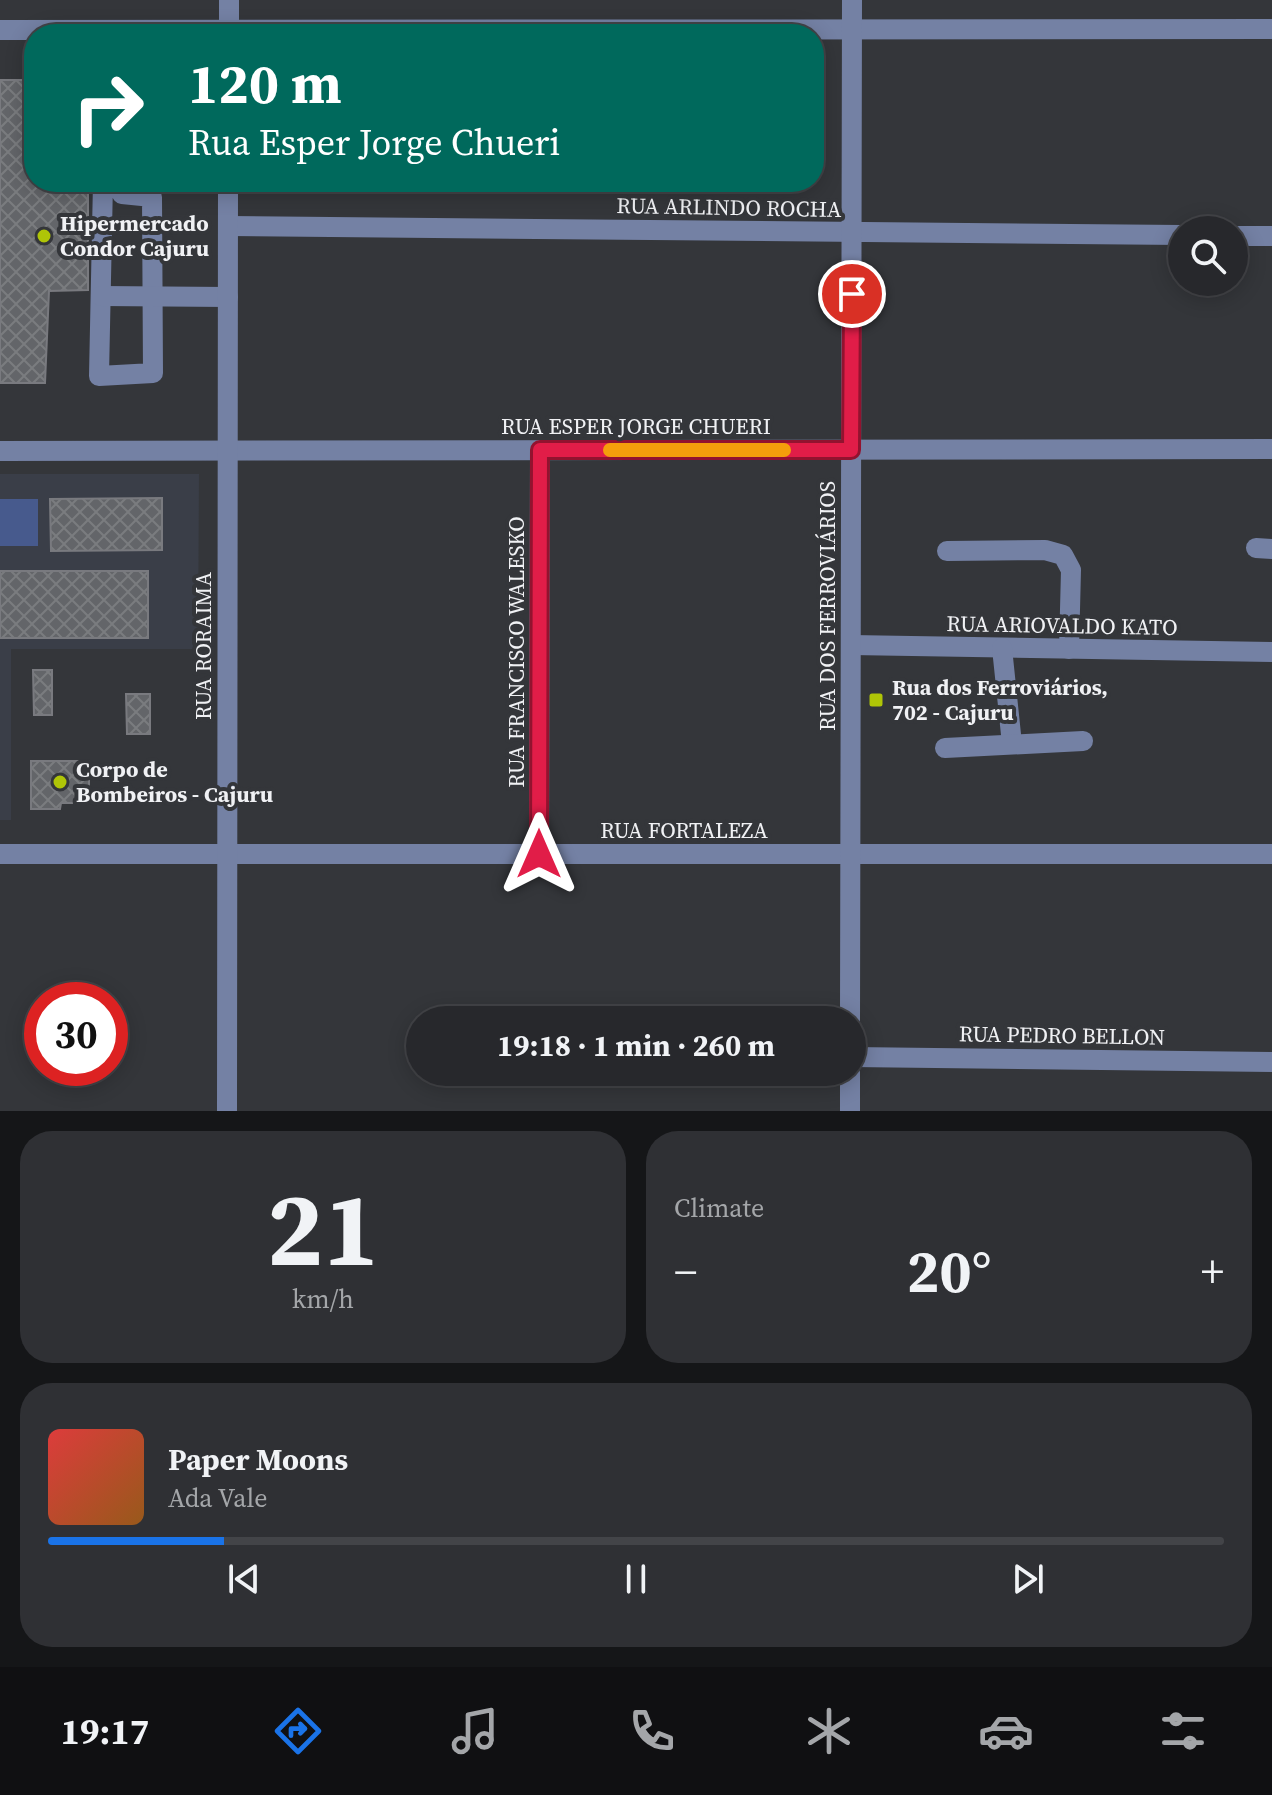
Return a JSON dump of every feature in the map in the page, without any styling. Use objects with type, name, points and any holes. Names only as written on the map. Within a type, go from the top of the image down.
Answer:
[{"type":"street","points":[[229,0],[229,24]]},
{"type":"street","name":"RUA DOS FERROVIÁRIOS","points":[[850,1006],[852,0]]},
{"type":"street","points":[[824,30],[1272,29]]},
{"type":"street","points":[[0,30],[24,30]]},
{"type":"street","points":[[103,192],[99,376],[153,373],[152,197],[122,192]]},
{"type":"street","name":"RUA RORAIMA","points":[[227,1111],[228,192]]},
{"type":"street","name":"RUA ARLINDO ROCHA","points":[[228,226],[1168,235]]},
{"type":"street","points":[[1248,236],[1272,236]]},
{"type":"street","points":[[101,296],[228,297]]},
{"type":"street","name":"RUA ESPER JORGE CHUERI","points":[[0,451],[1272,449]]},
{"type":"street","name":"RUA FRANCISCO WALESKO","points":[[539,854],[540,450]]},
{"type":"street","points":[[947,551],[1045,550],[1063,555],[1071,570],[1069,649]]},
{"type":"street","name":"RUA ARIOVALDO KATO","points":[[851,645],[1272,652]]},
{"type":"street","points":[[1002,648],[1012,744]]},
{"type":"street","points":[[945,748],[1083,741]]},
{"type":"street","name":"RUA FORTALEZA","points":[[0,854],[1272,854]]},
{"type":"street","name":"RUA PEDRO BELLON","points":[[866,1057],[1272,1062]]},
{"type":"street","points":[[850,1086],[850,1111]]},
{"type":"shaded area","points":[[0,474],[199,474],[198,649],[11,649],[11,820],[0,820]]},
{"type":"shaded area","points":[[0,499],[38,499],[38,546],[0,546]]},
{"type":"building","name":"Hipermercado Condor Cajuru","points":[[0,80],[24,80],[24,192],[88,192],[88,290],[49,291],[45,383],[0,383]]},
{"type":"building","points":[[162,498],[162,550],[51,551],[50,499]]},
{"type":"building","points":[[0,571],[148,571],[148,638],[0,638]]},
{"type":"building","points":[[33,670],[52,670],[52,715],[34,715]]},
{"type":"building","points":[[126,694],[150,694],[150,734],[127,734]]},
{"type":"building","name":"Corpo de Bombeiros - Cajuru","points":[[31,761],[89,761],[89,803],[61,803],[60,809],[31,809]]},
{"type":"slow traffic","points":[[610,450],[784,450]]},
{"type":"place","name":"Hipermercado Condor Cajuru","points":[[44,236]]},
{"type":"place","name":"Rua dos Ferroviários, 702 - Cajuru","points":[[876,700]]},
{"type":"place","name":"Corpo de Bombeiros - Cajuru","points":[[60,782]]},
{"type":"route","points":[[539,854],[540,450],[851,450],[852,294]]}]
